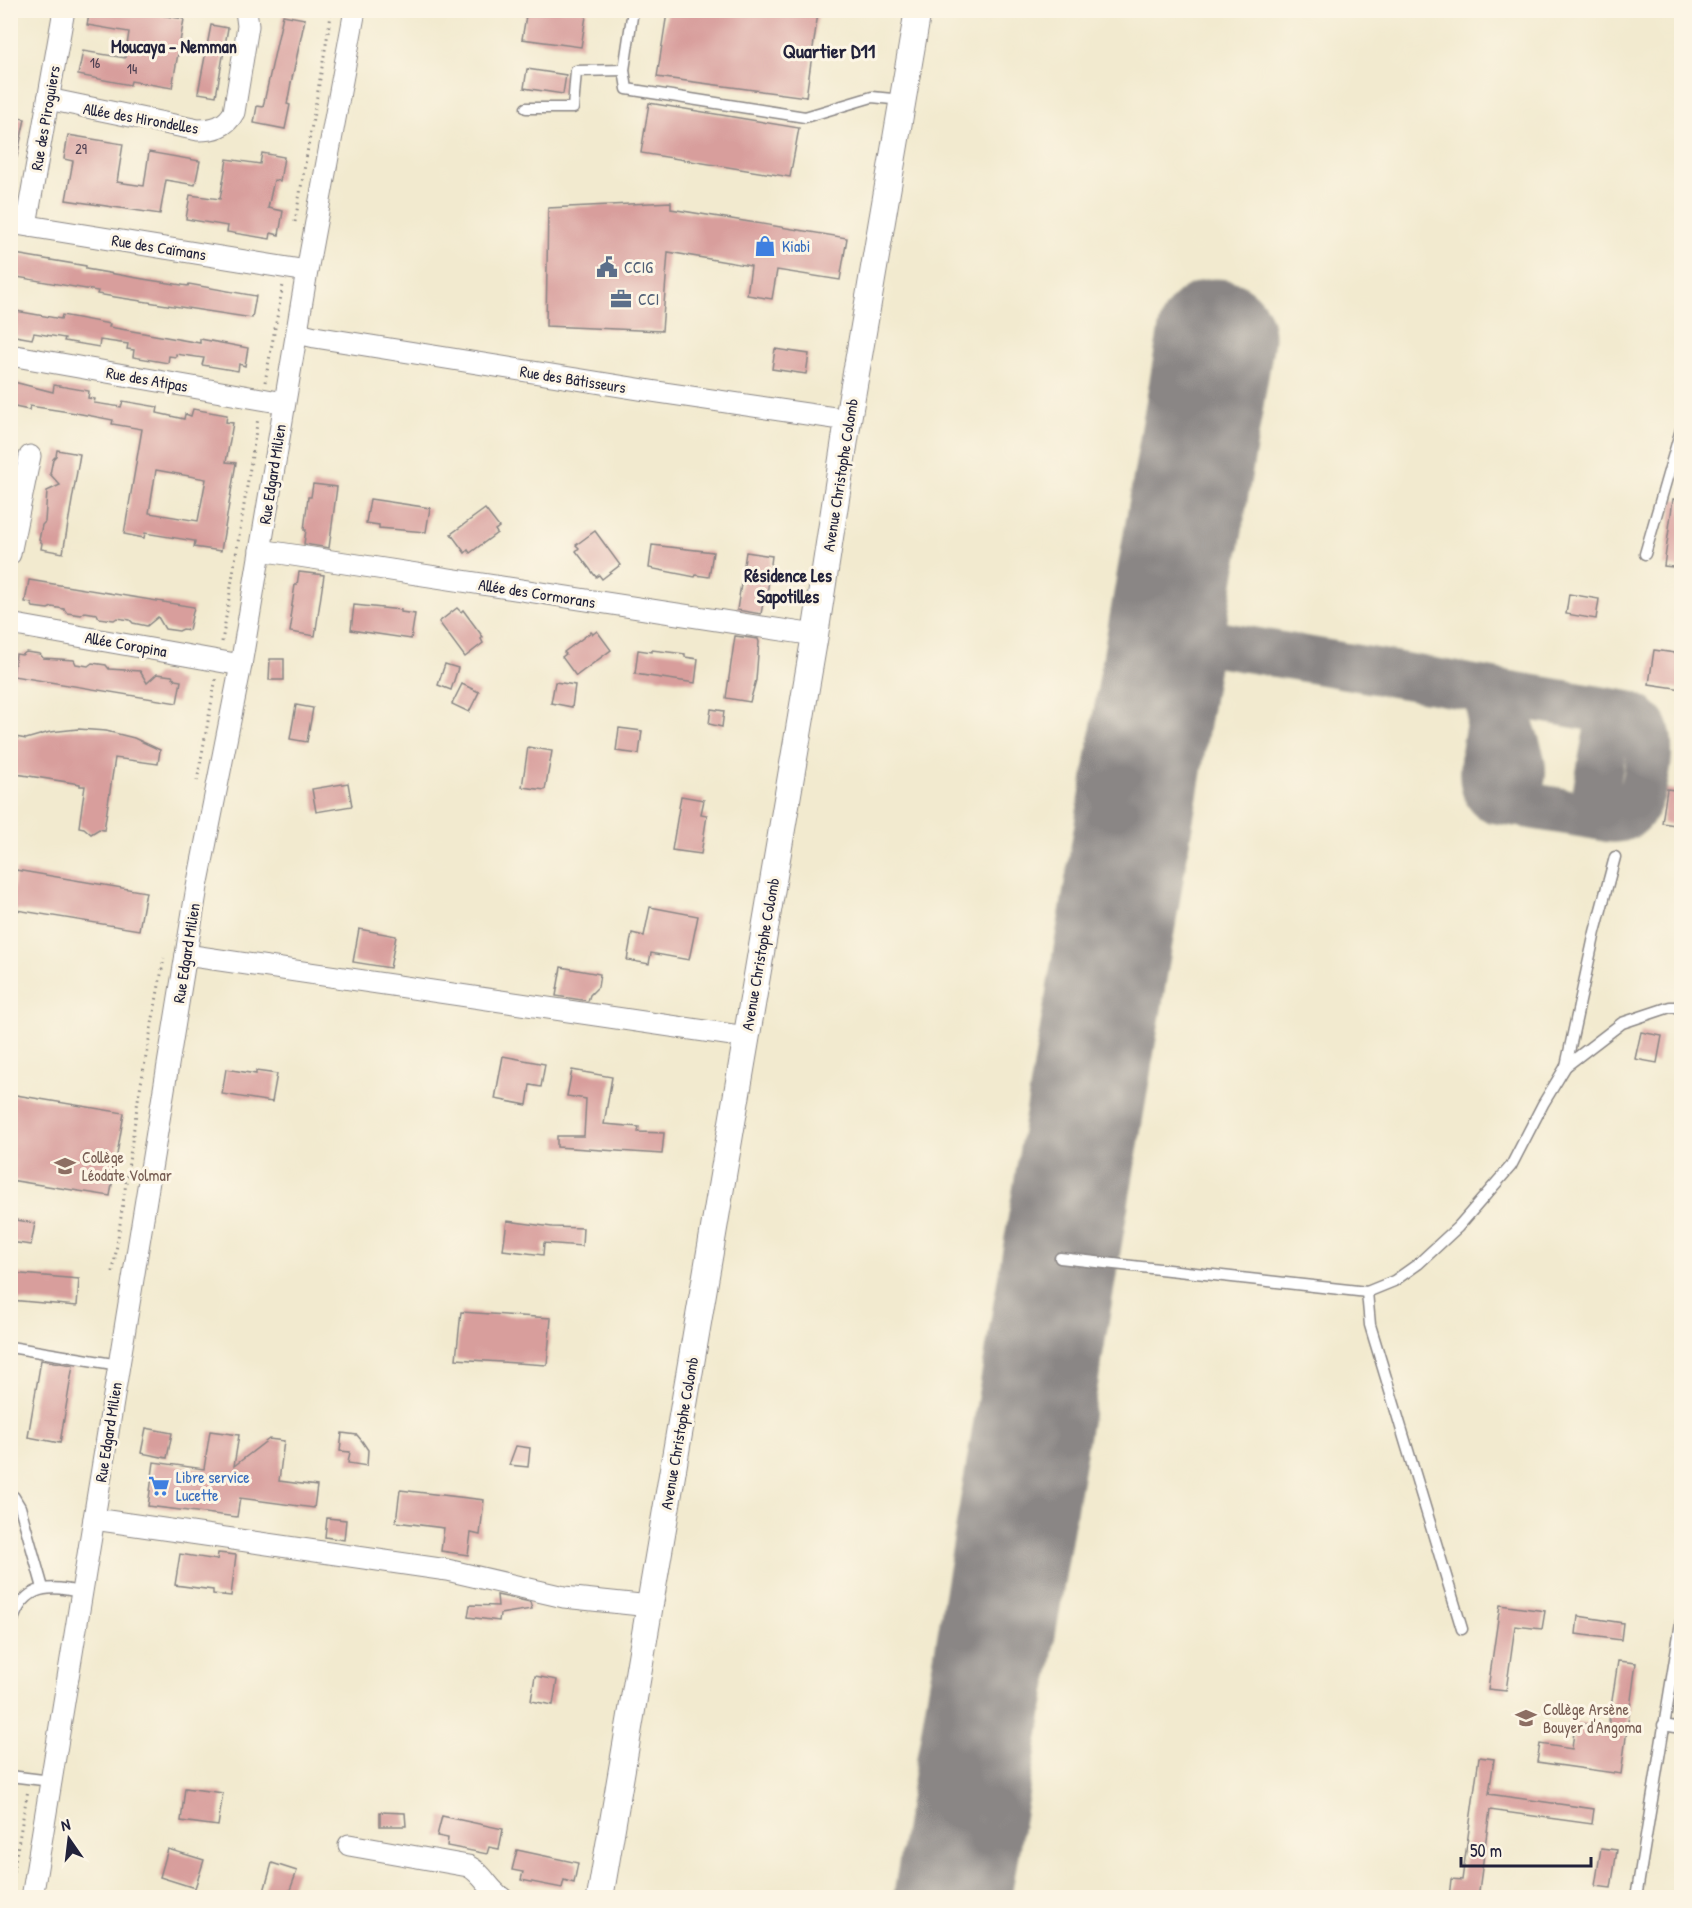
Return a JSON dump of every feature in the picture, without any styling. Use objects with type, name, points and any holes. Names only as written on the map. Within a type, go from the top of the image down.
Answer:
[{"type":"street","name":"Rue des Piroguiers","points":[[18,224],[48,99],[64,10]]},
{"type":"street","name":"Allée des Hirondelles","points":[[48,99],[198,130],[218,128],[227,122],[234,112],[248,26],[246,10]]},
{"type":"street","name":"Rue Edgard Milien","points":[[32,1898],[197,887],[241,665],[284,403],[355,10]]},
{"type":"street","name":"Avenue Christophe Colomb","points":[[600,1898],[815,635],[848,420],[918,10]]},
{"type":"street","name":"Rue des Caïmans","points":[[18,224],[307,271]]},
{"type":"street","name":"Rue des Bâtisseurs","points":[[298,333],[602,384],[848,420]]},
{"type":"street","name":"Rue des Atipas","points":[[10,355],[284,403]]},
{"type":"street","points":[[10,554],[16,496],[30,456]]},
{"type":"street","name":"Allée des Cormorans","points":[[260,550],[815,635]]},
{"type":"street","name":"Allée Coropina","points":[[10,624],[241,665]]},
{"type":"street","points":[[186,955],[746,1037]]},
{"type":"street","points":[[94,1519],[447,1570],[564,1598],[650,1606]]},
{"type":"street","points":[[349,1845],[468,1866],[480,1873],[491,1889],[502,1898]]},
{"type":"lane","points":[[633,10],[624,70],[627,89],[805,117],[872,97],[903,100]]},
{"type":"lane","points":[[526,108],[573,108],[576,71],[624,70]]},
{"type":"lane","points":[[1645,554],[1682,426]]},
{"type":"lane","points":[[1060,1258],[1367,1292],[1394,1281],[1418,1264],[1458,1227],[1511,1166],[1543,1104],[1566,1066],[1595,932],[1615,857]]},
{"type":"lane","points":[[1566,1066],[1622,1023],[1670,1007],[1682,1007]]},
{"type":"lane","points":[[1367,1292],[1370,1324],[1462,1629]]},
{"type":"lane","points":[[10,1347],[119,1365]]},
{"type":"lane","points":[[10,1494],[20,1508],[43,1588]]},
{"type":"lane","points":[[10,1630],[20,1605],[30,1594],[43,1588],[65,1588],[82,1593]]},
{"type":"lane","points":[[10,1597],[20,1605]]},
{"type":"lane","points":[[1636,1898],[1682,1616]]},
{"type":"lane","points":[[1663,1725],[1682,1728]]},
{"type":"lane","points":[[10,1776],[51,1781]]},
{"type":"building","points":[[90,10],[143,10],[143,12],[184,19],[172,88],[131,81],[130,85],[78,75],[83,51],[125,58],[129,32],[87,25]]},
{"type":"building","points":[[527,10],[587,10],[581,47],[522,39]]},
{"type":"building","points":[[801,10],[818,13],[806,97],[657,77],[667,13]]},
{"type":"building","points":[[283,15],[305,19],[287,104],[290,105],[285,129],[254,123],[257,106],[263,107]]},
{"type":"building","points":[[211,25],[228,28],[216,96],[198,93]]},
{"type":"building","points":[[527,69],[566,75],[563,94],[524,88]]},
{"type":"building","points":[[649,103],[799,128],[790,177],[641,153]]},
{"type":"building","points":[[10,116],[25,119],[17,157],[10,157]]},
{"type":"building","points":[[68,135],[123,144],[117,182],[144,186],[149,152],[200,161],[195,185],[166,180],[160,214],[66,200],[73,161],[64,159]]},
{"type":"building","points":[[262,153],[284,157],[280,181],[274,180],[268,208],[283,211],[279,235],[271,233],[270,239],[227,232],[228,226],[186,219],[190,195],[220,199],[227,159],[260,164]]},
{"type":"building","name":"CCIG","points":[[671,202],[671,209],[847,238],[840,280],[777,270],[772,299],[747,295],[751,266],[668,252],[662,331],[546,326],[548,208]]},
{"type":"building","points":[[15,254],[149,280],[188,286],[189,284],[256,296],[252,318],[97,294],[98,291],[11,276]]},
{"type":"building","points":[[10,310],[61,319],[62,315],[110,324],[109,327],[200,343],[200,339],[248,348],[245,366],[239,364],[238,371],[202,365],[204,358],[176,354],[176,357],[169,356],[168,363],[133,357],[134,350],[127,349],[128,344],[100,340],[99,347],[34,333],[32,339],[10,335]]},
{"type":"building","points":[[775,349],[809,354],[806,374],[772,369]]},
{"type":"building","points":[[10,381],[53,392],[54,385],[89,391],[88,398],[95,399],[94,403],[121,407],[123,401],[158,407],[157,413],[184,419],[185,414],[191,416],[193,409],[227,415],[226,422],[233,423],[226,462],[236,463],[221,551],[194,547],[195,541],[145,533],[144,538],[124,534],[142,429],[112,424],[113,420],[76,413],[30,406],[29,410],[10,406]],"holes":[[[156,470],[206,479],[198,521],[149,513]]]},
{"type":"building","points":[[57,450],[80,454],[63,553],[41,549],[42,543],[39,540],[42,525],[45,522],[47,491],[60,485],[50,474]]},
{"type":"building","points":[[313,484],[337,487],[329,548],[304,544],[308,497],[311,497]]},
{"type":"building","points":[[370,499],[430,508],[426,532],[379,528],[379,525],[366,523]]},
{"type":"building","points":[[1673,499],[1682,500],[1682,568],[1664,566]]},
{"type":"building","points":[[485,509],[499,527],[495,530],[497,533],[470,553],[468,550],[465,553],[451,534]]},
{"type":"building","points":[[595,531],[620,565],[602,579],[599,575],[596,577],[576,551],[579,548],[576,545]]},
{"type":"building","points":[[652,545],[713,552],[709,577],[696,575],[695,577],[649,568]]},
{"type":"building","points":[[746,552],[772,556],[766,603],[763,603],[761,614],[737,610]]},
{"type":"building","points":[[299,572],[324,575],[315,636],[290,632],[292,619],[290,618]]},
{"type":"building","points":[[29,580],[194,607],[189,630],[165,629],[158,617],[147,626],[133,623],[130,620],[99,618],[97,614],[85,612],[81,615],[52,607],[48,609],[33,607],[31,603],[25,602]]},
{"type":"building","points":[[1569,594],[1599,599],[1596,619],[1566,614]]},
{"type":"building","points":[[354,605],[401,610],[401,612],[415,614],[411,639],[351,630]]},
{"type":"building","points":[[457,608],[461,612],[463,610],[483,637],[481,639],[483,643],[465,657],[439,622]]},
{"type":"building","points":[[597,631],[611,650],[576,676],[562,657],[566,654],[564,652],[591,632],[593,634]]},
{"type":"building","points":[[735,636],[758,639],[759,642],[756,680],[750,702],[726,698]]},
{"type":"building","points":[[638,650],[685,654],[685,657],[698,659],[695,683],[635,674]]},
{"type":"building","points":[[1654,650],[1682,654],[1682,689],[1649,684]]},
{"type":"building","points":[[26,652],[40,654],[43,658],[74,660],[76,664],[88,666],[92,663],[106,665],[109,669],[140,671],[147,683],[157,674],[172,676],[175,680],[181,681],[177,703],[13,676],[16,654],[22,655]]},
{"type":"building","points":[[270,659],[284,659],[284,680],[269,680]]},
{"type":"building","points":[[445,664],[458,668],[451,690],[438,685]]},
{"type":"building","points":[[555,682],[575,685],[572,707],[551,703]]},
{"type":"building","points":[[462,684],[479,692],[469,712],[452,704]]},
{"type":"building","points":[[296,705],[313,708],[307,742],[290,739]]},
{"type":"building","points":[[711,709],[724,711],[722,727],[709,724]]},
{"type":"building","points":[[619,728],[642,731],[639,754],[616,751]]},
{"type":"building","points":[[78,729],[106,731],[134,738],[160,750],[158,764],[115,758],[104,830],[99,829],[91,834],[79,827],[85,786],[10,773],[10,736],[26,739],[50,732]]},
{"type":"building","points":[[528,747],[552,751],[545,790],[522,787]]},
{"type":"building","points":[[348,783],[352,806],[316,812],[312,789]]},
{"type":"building","points":[[1667,789],[1682,791],[1682,826],[1662,823]]},
{"type":"building","points":[[681,796],[704,800],[701,814],[707,815],[701,854],[672,850]]},
{"type":"building","points":[[16,870],[146,892],[139,930],[10,909]]},
{"type":"building","points":[[650,907],[698,916],[689,960],[651,953],[649,964],[627,960],[632,933],[644,936]]},
{"type":"building","points":[[359,929],[396,936],[390,968],[353,962]]},
{"type":"building","points":[[561,967],[600,974],[598,987],[590,995],[588,1001],[556,996]]},
{"type":"building","points":[[1641,1032],[1662,1036],[1657,1063],[1635,1059]]},
{"type":"building","points":[[503,1056],[545,1064],[541,1087],[530,1085],[527,1105],[495,1099]]},
{"type":"building","points":[[226,1069],[256,1074],[256,1071],[277,1074],[272,1102],[222,1094]]},
{"type":"building","points":[[572,1070],[612,1077],[604,1124],[639,1127],[638,1132],[664,1133],[662,1154],[557,1147],[557,1136],[584,1136],[586,1099],[567,1096]]},
{"type":"building","name":"Collège Léodate Volmar","points":[[10,1094],[124,1113],[110,1196],[10,1180]]},
{"type":"building","points":[[10,1219],[35,1223],[31,1245],[10,1242]]},
{"type":"building","points":[[507,1221],[552,1227],[583,1228],[582,1246],[544,1243],[543,1255],[503,1250]]},
{"type":"building","points":[[10,1273],[79,1279],[77,1306],[10,1300]]},
{"type":"building","points":[[461,1312],[551,1318],[547,1365],[456,1359]]},
{"type":"building","points":[[41,1360],[73,1365],[60,1443],[28,1437]]},
{"type":"building","points":[[146,1428],[172,1433],[167,1458],[141,1453]]},
{"type":"building","points":[[210,1431],[239,1435],[234,1466],[269,1439],[284,1441],[279,1481],[317,1486],[314,1508],[240,1498],[237,1517],[148,1506],[154,1462],[204,1469]]},
{"type":"building","points":[[342,1433],[357,1435],[362,1441],[368,1450],[367,1466],[348,1463],[350,1452],[340,1451]]},
{"type":"building","points":[[516,1446],[530,1448],[528,1467],[509,1465]]},
{"type":"building","points":[[400,1490],[484,1500],[480,1535],[471,1533],[468,1555],[441,1551],[444,1528],[396,1522]]},
{"type":"building","points":[[327,1518],[346,1520],[344,1540],[325,1537]]},
{"type":"building","points":[[218,1553],[236,1555],[231,1596],[213,1594],[213,1590],[175,1585],[180,1554],[217,1560]]},
{"type":"building","points":[[497,1595],[530,1602],[532,1609],[500,1614],[499,1621],[468,1617],[470,1605],[498,1606]]},
{"type":"building","points":[[1500,1605],[1545,1611],[1542,1629],[1515,1626],[1506,1691],[1488,1689]]},
{"type":"building","points":[[1578,1616],[1623,1623],[1621,1640],[1576,1634]]},
{"type":"building","points":[[1618,1661],[1636,1663],[1621,1774],[1537,1762],[1540,1744],[1572,1749],[1575,1723],[1608,1727]]},
{"type":"building","points":[[535,1676],[557,1680],[553,1705],[531,1701]]},
{"type":"building","points":[[1479,1757],[1494,1759],[1489,1794],[1594,1809],[1592,1824],[1490,1810],[1478,1898],[1449,1898],[1451,1879],[1462,1880]]},
{"type":"building","points":[[185,1788],[223,1793],[218,1826],[181,1821]]},
{"type":"building","points":[[380,1812],[405,1813],[406,1826],[380,1826]]},
{"type":"building","points":[[442,1816],[503,1829],[499,1849],[489,1847],[487,1854],[447,1846],[448,1838],[437,1836]]},
{"type":"building","points":[[1601,1848],[1617,1850],[1611,1888],[1595,1886]]},
{"type":"building","points":[[168,1849],[204,1860],[195,1888],[160,1877]]},
{"type":"building","points":[[517,1850],[578,1863],[574,1883],[564,1880],[562,1888],[521,1880],[523,1872],[512,1870]]},
{"type":"building","points":[[272,1863],[297,1871],[287,1898],[272,1898],[263,1895]]},
{"type":"taxiway","points":[[1203,412],[1228,379],[1241,352],[1241,342],[1233,336],[1216,337]]},
{"type":"taxiway","points":[[1176,575],[1178,608],[1185,624],[1211,643],[1628,714],[1634,717],[1646,729],[1648,737],[1646,776],[1643,790],[1632,812],[1626,817],[1612,820],[1598,817],[1593,806],[1608,725],[1601,711]]},
{"type":"taxiway","points":[[1157,685],[1168,668],[1179,657],[1192,649],[1211,643]]},
{"type":"taxiway","points":[[1481,690],[1490,712],[1482,772],[1487,793],[1494,800],[1598,817]]},
{"type":"taxiway","points":[[1502,801],[1519,787],[1523,772],[1517,743],[1503,706]]},
{"type":"runway","points":[[952,1898],[1216,337]]},
{"type":"place","name":"Kiabi","points":[[765,246]]},
{"type":"place","name":"CCIG","points":[[607,267]]},
{"type":"place","name":"CCI","points":[[621,299]]},
{"type":"place","name":"Collège Léodate Volmar","points":[[65,1166]]},
{"type":"place","name":"Libre service Lucette","points":[[159,1486]]},
{"type":"place","name":"Collège Arsène Bouyer d'Angoma","points":[[1526,1718]]},
{"type":"district","name":"Moucaya - Nemman","points":[[174,47]]},
{"type":"district","name":"Quartier D11","points":[[829,51]]},
{"type":"district","name":"Résidence Les Sapotilles","points":[[788,586]]}]
